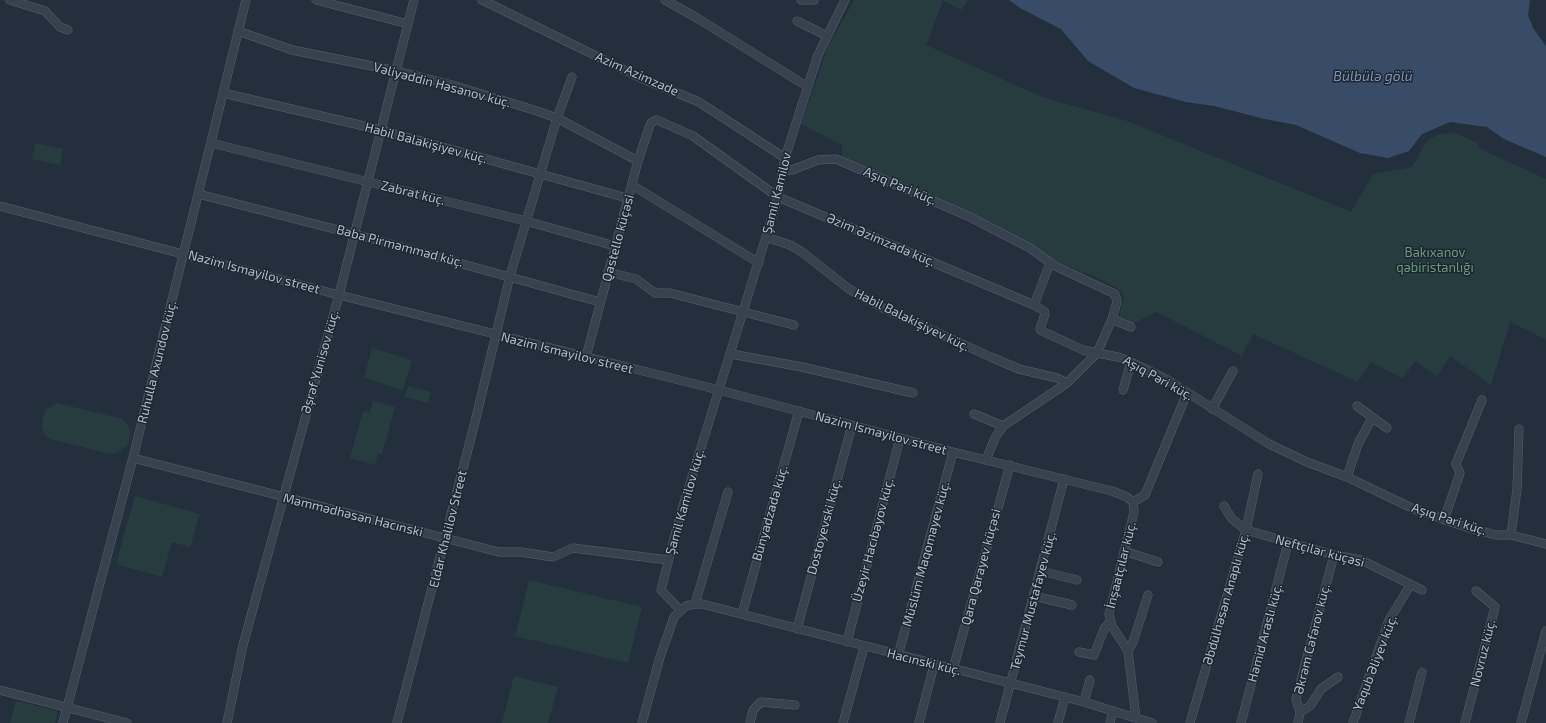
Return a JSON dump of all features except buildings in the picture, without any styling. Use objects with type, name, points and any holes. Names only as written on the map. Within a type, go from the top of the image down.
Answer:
[{"type":"street","points":[[10,0],[45,11],[60,27],[68,30]]},
{"type":"street","name":"Ruhulla Axundov küç.","points":[[63,723],[133,458],[246,0]]},
{"type":"street","points":[[316,0],[408,24]]},
{"type":"street","name":"Əşrəf Yunisov küç.","points":[[227,723],[243,645],[339,295],[414,0]]},
{"type":"street","name":"Azim Azimzade","points":[[482,0],[641,78],[699,102],[785,158]]},
{"type":"street","points":[[665,0],[697,18],[808,87]]},
{"type":"street","points":[[801,0],[814,0]]},
{"type":"street","name":"Şamil Kamilov","points":[[719,390],[759,263],[778,197],[785,158],[808,87],[827,36],[846,0]]},
{"type":"street","points":[[797,21],[827,36]]},
{"type":"street","name":"Vəliyəddin Həsənov küç.","points":[[238,31],[292,50],[397,71],[452,85],[557,118],[638,161]]},
{"type":"street","name":"Eldar Khalilov Street","points":[[397,723],[446,538],[497,335],[510,276],[557,118],[572,77]]},
{"type":"street","name":"Habil Balakişiyev küç.","points":[[223,93],[381,130],[628,198]]},
{"type":"street","name":"Əzim Əzimzadə küç.","points":[[654,121],[657,120],[693,136],[778,197],[1034,305]]},
{"type":"street","name":"Qastello küçəsi","points":[[586,357],[638,161],[650,126],[654,121]]},
{"type":"street","name":"Zabrat küç.","points":[[211,143],[526,221],[615,246]]},
{"type":"street","name":"Aşıq Pəri küç.","points":[[782,171],[792,170],[818,160],[836,159],[968,216],[1030,248],[1050,263],[1115,294],[1116,302],[1112,319],[1097,353],[1118,357],[1166,379],[1269,444],[1307,462],[1348,477],[1414,510],[1483,532],[1511,535],[1546,544]]},
{"type":"street","points":[[632,185],[759,263]]},
{"type":"street","name":"Baba Pirməmməd küç.","points":[[198,194],[354,234],[600,302]]},
{"type":"street","name":"Nazim Ismayilov street","points":[[0,206],[339,295],[719,390],[953,452],[1112,491],[1127,497],[1133,502]]},
{"type":"street","name":"Habil Balakişiyev küç.","points":[[766,238],[790,246],[802,252],[849,288],[881,307],[1019,369],[1057,378],[1067,383]]},
{"type":"street","points":[[1050,263],[1034,305],[1044,312],[1040,329],[1083,350],[1097,353]]},
{"type":"street","points":[[608,272],[636,280],[655,293],[670,293],[742,313],[794,325]]},
{"type":"street","points":[[1112,319],[1131,328]]},
{"type":"street","points":[[986,460],[995,438],[1003,426],[1067,383],[1097,353]]},
{"type":"street","points":[[731,354],[802,366],[913,393]]},
{"type":"street","points":[[1123,390],[1131,362]]},
{"type":"street","points":[[1212,409],[1233,371]]},
{"type":"street","name":"Şamil Kamilov küç.","points":[[680,610],[662,590],[668,560],[719,390]]},
{"type":"street","points":[[1133,502],[1145,495],[1187,393]]},
{"type":"street","points":[[1444,520],[1460,473],[1456,464],[1482,400]]},
{"type":"street","points":[[1357,406],[1387,428]]},
{"type":"street","name":"Bünyadzadə küç.","points":[[742,614],[799,411]]},
{"type":"street","points":[[974,414],[1003,426]]},
{"type":"street","points":[[1348,477],[1358,444],[1372,418]]},
{"type":"street","name":"Dostoyevski küç.","points":[[797,629],[852,425]]},
{"type":"street","points":[[1511,535],[1517,489],[1519,429]]},
{"type":"street","name":"Üzeyir Hacıbəyov küç.","points":[[847,642],[900,438]]},
{"type":"street","name":"Müslüm Maqomayev küç.","points":[[898,656],[953,452]]},
{"type":"street","name":"Məmmədhəsən Hacınski","points":[[133,458],[500,552],[521,552],[553,556],[573,548],[668,560]]},
{"type":"street","name":"Qara Qarayev küçəsi","points":[[953,670],[1010,465]]},
{"type":"street","name":"Əbdülhəsən Anaplı küç.","points":[[1190,723],[1246,530],[1258,474]]},
{"type":"street","name":"Teymur Mustafayev küç.","points":[[1000,723],[1064,479]]},
{"type":"street","points":[[642,723],[670,626],[680,610],[686,606],[695,604],[728,492]]},
{"type":"street","name":"İnşaatçılar küç.","points":[[1133,502],[1134,512],[1110,607],[1110,622],[1128,651],[1136,718]]},
{"type":"street","name":"Neftçilər küçəsi","points":[[1224,506],[1232,518],[1246,530],[1288,543],[1334,555],[1361,560],[1422,590]]},
{"type":"street","name":"Həmid Araslı küç.","points":[[1241,723],[1288,543]]},
{"type":"street","points":[[1124,551],[1158,562]]},
{"type":"street","name":"Əkrəm Cəfərov küç.","points":[[1298,723],[1300,712],[1296,699],[1334,555]]},
{"type":"street","points":[[1041,571],[1077,580]]},
{"type":"street","name":"Yaqub Əliyev küç.","points":[[1353,723],[1368,684],[1384,631],[1411,584]]},
{"type":"street","name":"Novruz küç.","points":[[1465,723],[1495,607],[1476,591]]},
{"type":"street","points":[[1128,651],[1133,642],[1148,595]]},
{"type":"street","points":[[1034,596],[1072,605]]},
{"type":"street","name":"Hacınski küç.","points":[[695,604],[702,604],[742,614],[898,656],[1084,702],[1152,723]]},
{"type":"street","points":[[1079,652],[1094,655],[1102,633],[1110,622]]},
{"type":"street","points":[[1521,723],[1546,631]]},
{"type":"street","points":[[843,723],[864,647]]},
{"type":"street","points":[[919,723],[934,665]]},
{"type":"street","points":[[1409,723],[1422,672]]},
{"type":"street","points":[[1300,712],[1310,706],[1321,689],[1338,677]]},
{"type":"street","points":[[1084,702],[1090,680]]},
{"type":"street","points":[[0,690],[127,723]]},
{"type":"street","points":[[1058,723],[1065,698]]},
{"type":"street","points":[[750,723],[753,710],[761,702],[795,705]]},
{"type":"street","points":[[1110,723],[1113,711]]},
{"type":"green space","name":"Bakıxanov qəbiristanlığı","points":[[854,0],[943,0],[926,45],[1042,97],[1127,121],[1351,212],[1373,174],[1412,167],[1427,141],[1439,134],[1456,133],[1477,143],[1482,150],[1546,179],[1546,338],[1545,339],[1510,322],[1491,385],[1450,356],[1437,376],[1416,361],[1402,378],[1371,362],[1358,382],[1253,334],[1242,356],[1157,312],[1132,324],[1119,318],[1124,297],[1120,290],[1096,277],[1051,260],[842,158],[842,145],[801,124],[828,47]]},
{"type":"green space","points":[[943,0],[968,0],[961,10]]},
{"type":"green space","points":[[35,143],[63,149],[60,165],[32,159]]},
{"type":"green space","points":[[372,348],[412,360],[403,390],[364,378]]},
{"type":"green space","points":[[408,386],[431,392],[428,403],[405,397]]},
{"type":"green space","points":[[373,401],[395,407],[382,454],[378,453],[375,465],[350,458],[363,411],[370,412]]},
{"type":"green space","points":[[57,403],[122,419],[129,427],[130,433],[128,444],[117,453],[110,454],[50,439],[44,433],[42,426],[43,418],[46,410]]},
{"type":"green space","points":[[135,496],[200,514],[190,547],[172,542],[162,577],[116,564]]},
{"type":"green space","points":[[529,580],[642,607],[628,663],[515,636]]},
{"type":"green space","points":[[514,676],[558,687],[548,723],[502,723]]},
{"type":"green space","points":[[16,701],[58,711],[55,723],[10,723]]},
{"type":"water","name":"Bülbülə gölü","points":[[1009,0],[1530,0],[1528,15],[1533,28],[1546,46],[1546,157],[1504,139],[1487,127],[1450,122],[1422,134],[1409,151],[1388,158],[1360,153],[1296,125],[1214,106],[1186,102],[1134,88],[1088,61],[1061,29],[1020,8]]}]
